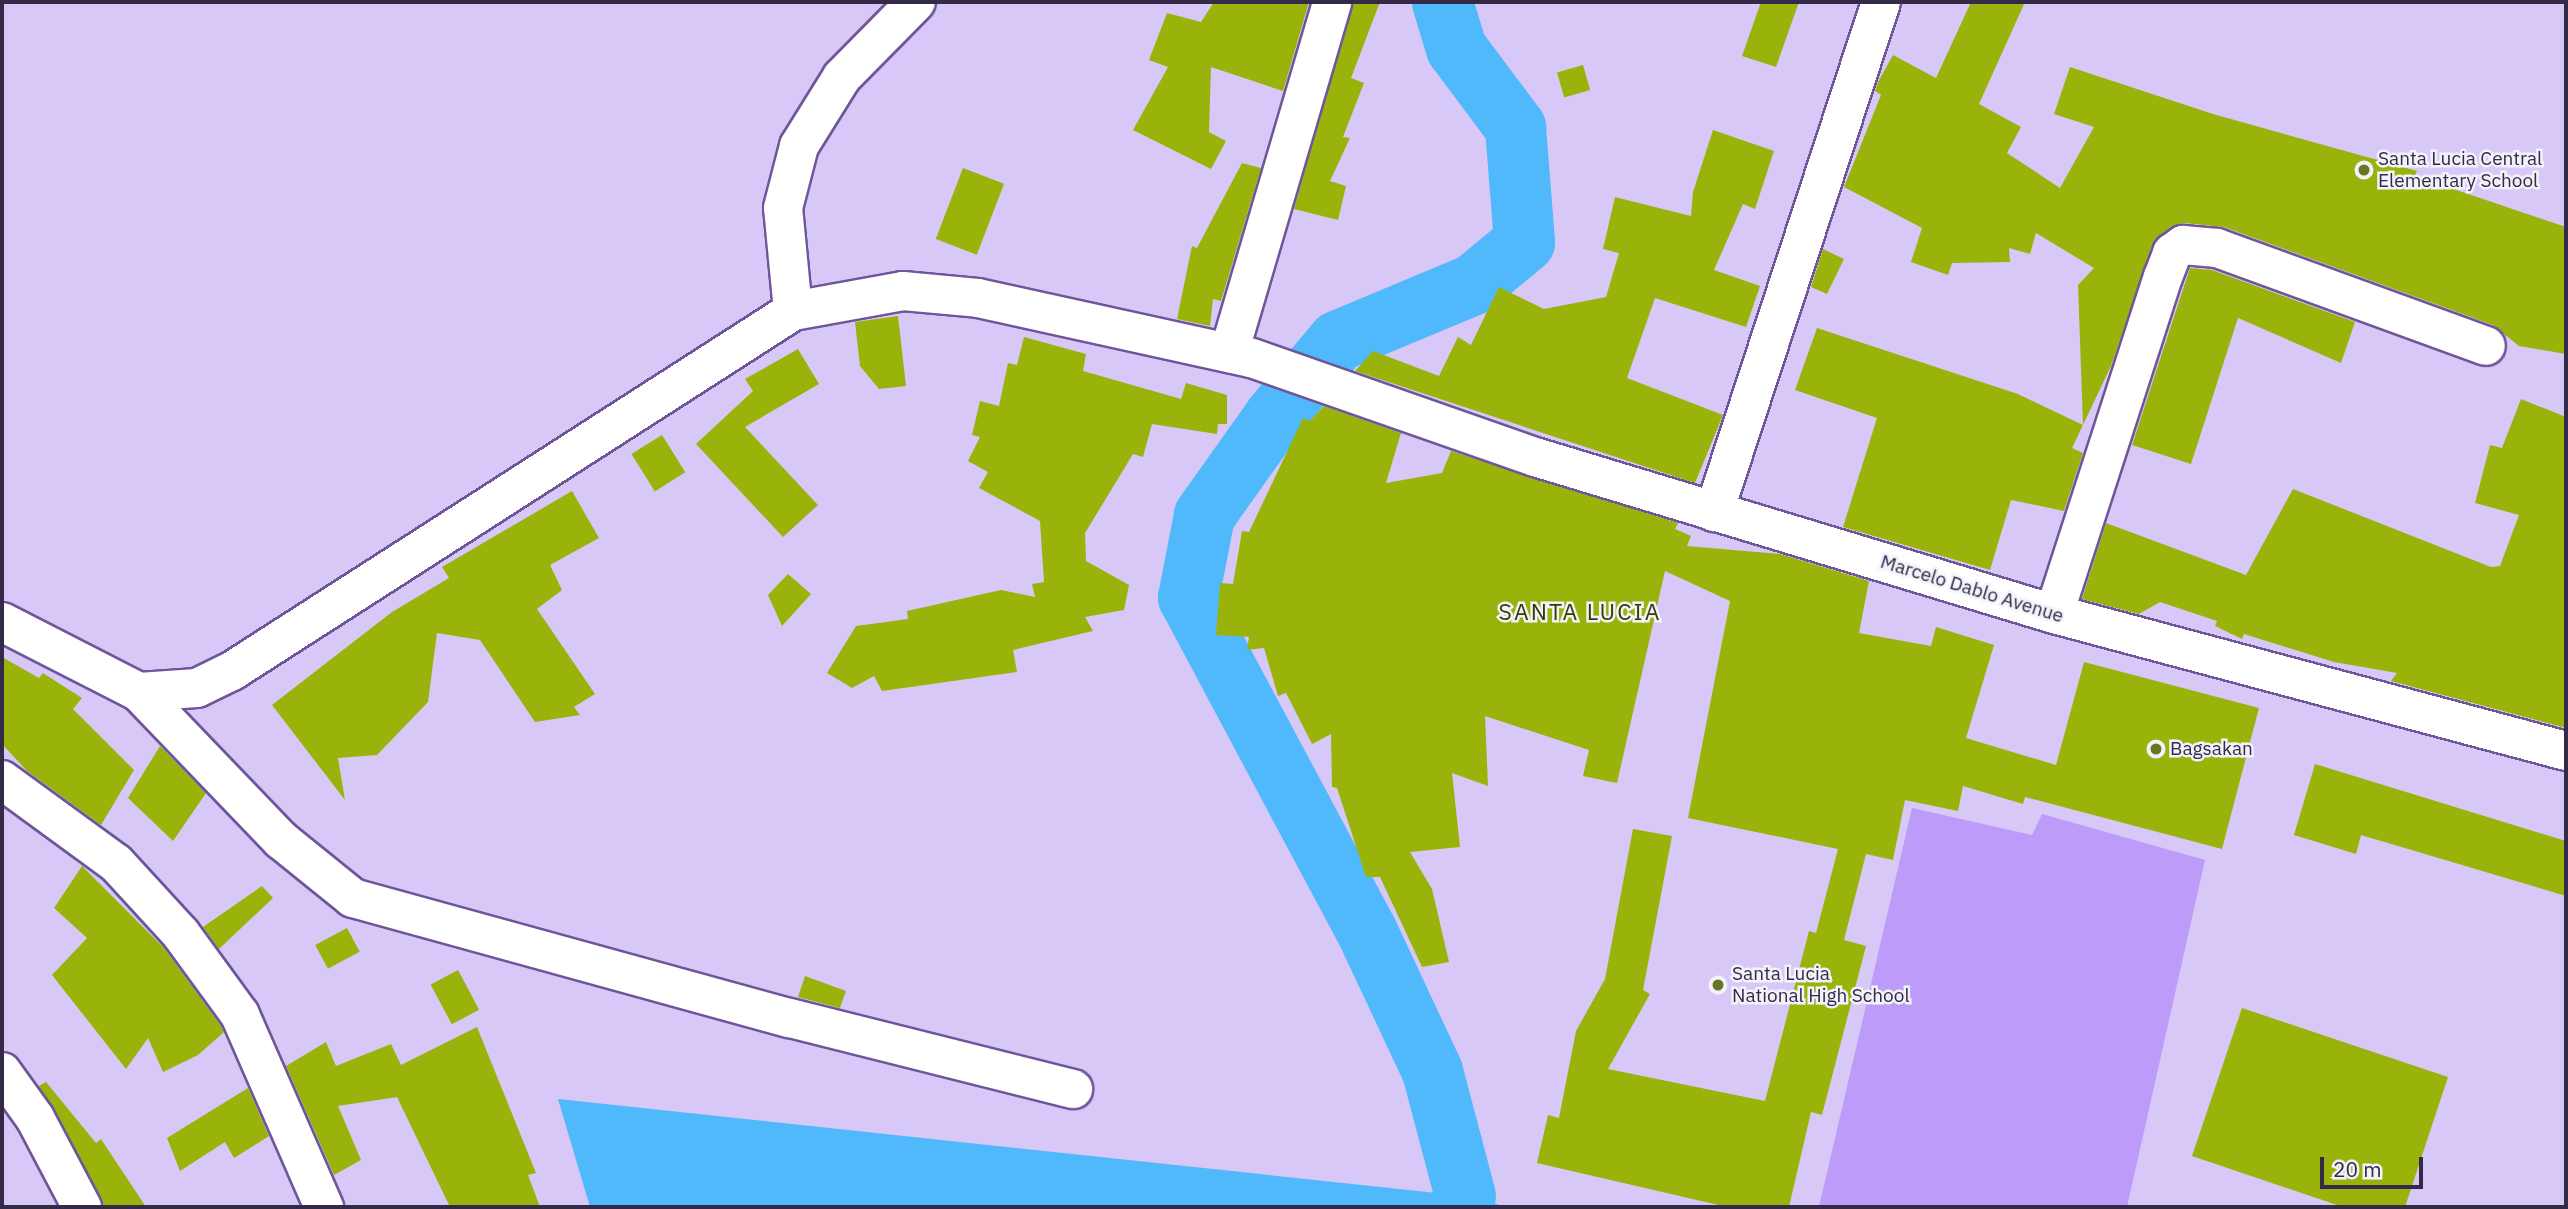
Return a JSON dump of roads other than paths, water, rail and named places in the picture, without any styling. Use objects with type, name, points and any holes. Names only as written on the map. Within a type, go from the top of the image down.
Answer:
[{"type":"street","points":[[139,692],[197,688],[232,671],[793,311],[783,208],[799,146],[842,77],[916,2]]},
{"type":"street","points":[[1240,356],[1332,2]]},
{"type":"street","points":[[1714,512],[1881,2]]},
{"type":"street","points":[[2054,614],[2163,277],[2172,253],[2183,245],[2217,248],[2486,346]]},
{"type":"street","name":"Marcelo Dablo Avenue","points":[[793,311],[904,291],[978,298],[1240,356],[1386,401],[1511,448],[2054,614],[2566,751]]},
{"type":"street","points":[[2,622],[139,692],[281,840],[353,898],[776,1015],[1073,1089]]},
{"type":"street","points":[[2,779],[117,863],[181,934],[240,1015],[324,1207]]},
{"type":"street","points":[[2,1072],[35,1118],[82,1207]]},
{"type":"water","points":[[558,1099],[1465,1196],[1508,1207],[590,1207]]},
{"type":"waterway","points":[[1442,2],[1456,48],[1515,127],[1524,242],[1473,284],[1337,341],[1275,415],[1204,515],[1188,597],[1366,930],[1432,1071],[1465,1196]]},
{"type":"place","name":"Santa Lucia Central Elementary School","points":[[2364,170]]},
{"type":"place","name":"Bagsakan","points":[[2156,749]]},
{"type":"place","name":"Santa Lucia National High School","points":[[1718,985]]},
{"type":"district","name":"SANTA LUCIA","points":[[1580,611]]}]
